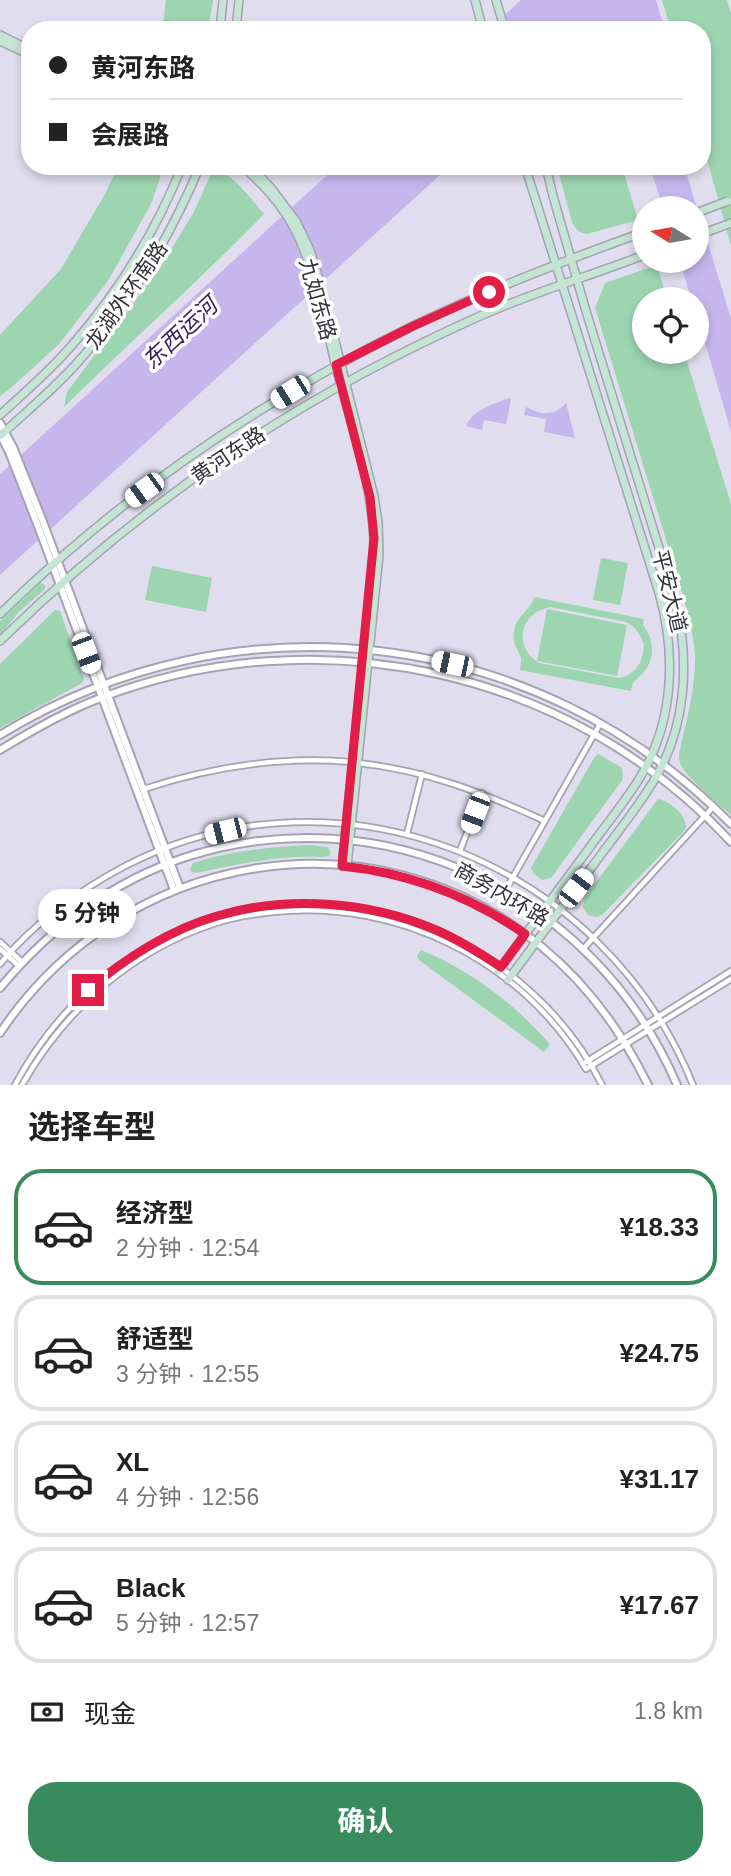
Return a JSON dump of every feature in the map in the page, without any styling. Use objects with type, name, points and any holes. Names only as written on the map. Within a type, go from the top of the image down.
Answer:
[{"type":"main road","points":[[221,21],[223,0]]},
{"type":"main road","points":[[237,21],[239,0]]},
{"type":"main road","points":[[475,0],[481,21]]},
{"type":"main road","points":[[497,4],[502,21]]},
{"type":"main road","points":[[0,35],[21,46]]},
{"type":"main road","points":[[0,41],[21,51]]},
{"type":"main road","name":"龙湖外环南路","points":[[0,415],[73,345],[106,304],[152,231],[179,175]]},
{"type":"main road","name":"龙湖外环南路","points":[[2,434],[63,378],[119,313],[166,239],[196,175]]},
{"type":"main road","name":"九如东路","points":[[252,175],[279,202]]},
{"type":"main road","name":"九如东路","points":[[260,175],[292,223],[322,296],[370,497],[374,554],[344,866]]},
{"type":"main road","name":"平安大道","points":[[499,969],[631,792],[646,767],[661,730],[669,691],[670,654],[666,618],[527,175]]},
{"type":"main road","name":"平安大道","points":[[510,977],[642,800],[657,775],[674,734],[684,673],[682,632],[673,589],[577,279],[549,175]]},
{"type":"main road","points":[[709,208],[730,201]]},
{"type":"main road","points":[[709,231],[731,223]]},
{"type":"main road","name":"黄河东路","points":[[0,614],[106,519],[168,472],[252,416],[338,364],[446,311],[632,236]]},
{"type":"main road","name":"黄河东路","points":[[0,641],[119,534],[179,488],[271,426],[343,383],[446,332],[509,304],[632,259]]},
{"type":"street","points":[[0,423],[163,849]]},
{"type":"street","points":[[0,735],[34,715],[101,685],[175,662],[238,651],[302,646],[366,649],[418,657],[485,673],[542,694],[600,723],[651,756],[674,772],[731,824]]},
{"type":"street","points":[[0,750],[40,727],[105,696],[178,675],[239,664],[311,659],[365,662],[430,672],[482,685],[537,706],[594,734],[657,775],[705,815],[731,842]]},
{"type":"street","points":[[105,696],[144,789],[177,889]]},
{"type":"street","points":[[505,891],[600,723]]},
{"type":"street","points":[[144,789],[233,766],[287,761],[355,762],[422,774],[482,793],[545,821]]},
{"type":"street","points":[[407,834],[422,774]]},
{"type":"street","points":[[460,851],[482,793]]},
{"type":"street","points":[[583,949],[714,806]]},
{"type":"street","points":[[0,964],[42,922],[79,893],[117,870],[163,849],[255,825],[299,822],[348,824],[407,834],[460,851],[513,877],[561,909],[594,938],[630,976],[660,1019],[693,1085]]},
{"type":"street","name":"商务内环路","points":[[0,988],[20,964],[60,927],[88,906],[124,884],[168,864],[213,850],[257,841],[299,838],[347,840],[417,853],[462,869],[541,913],[583,949],[618,986],[647,1028],[677,1085]]},
{"type":"street","name":"商务内环路","points":[[0,1033],[36,985],[83,942],[124,915],[177,889],[222,874],[260,867],[299,864],[344,866],[394,874],[439,888],[480,906],[525,934],[588,992],[625,1042],[648,1085]]},
{"type":"street","points":[[15,1085],[49,1031],[75,1002],[119,964],[152,945],[217,916],[255,908],[304,903],[357,908],[403,918],[461,942],[510,977],[553,1022],[602,1085]]},
{"type":"street","points":[[22,1085],[54,1035],[79,1006],[122,969],[155,950],[204,927],[226,920],[304,909],[356,914],[401,924],[433,935],[499,969]]},
{"type":"street","points":[[0,942],[20,964]]},
{"type":"street","points":[[0,949],[9,954]]},
{"type":"street","points":[[587,1065],[731,971]]},
{"type":"street","points":[[660,1019],[731,979]]},
{"type":"green space","points":[[166,0],[213,0],[210,21],[163,21]]},
{"type":"green space","points":[[662,0],[727,0],[731,13],[731,246],[711,174],[711,21],[668,21]]},
{"type":"green space","points":[[114,175],[161,175],[151,204],[108,281],[59,344],[0,396],[0,335],[61,269]]},
{"type":"green space","points":[[210,175],[227,175],[264,214],[64,407],[67,392],[160,268],[194,212]]},
{"type":"green space","points":[[559,175],[625,175],[632,200],[632,222],[587,234],[576,229]]},
{"type":"green space","points":[[634,273],[659,273],[663,287],[632,287],[632,364],[688,364],[731,504],[731,815],[696,784],[680,762],[679,754],[694,680],[692,633],[595,308],[605,283]]},
{"type":"green space","points":[[601,558],[628,563],[620,605],[593,600]]},
{"type":"green space","points":[[152,566],[212,578],[206,612],[145,600]]},
{"type":"green space","points":[[40,583],[45,585],[45,589],[19,612],[0,635],[0,621]]},
{"type":"green space","points":[[534,597],[644,619],[643,625],[649,636],[652,655],[631,691],[520,670],[521,659],[514,631]],"holes":[[[550,607],[626,622],[640,635],[644,644],[643,654],[635,670],[619,678],[539,663],[525,648],[523,640],[526,623],[540,610]]]},
{"type":"green space","points":[[547,609],[627,625],[617,676],[537,661]]},
{"type":"green space","points":[[55,610],[60,611],[84,679],[82,683],[0,728],[0,664]]},
{"type":"green space","points":[[598,754],[622,768],[623,779],[551,878],[542,880],[531,868]]},
{"type":"green space","points":[[658,799],[677,810],[684,819],[686,829],[602,915],[588,915],[583,907],[585,897]]},
{"type":"green space","points":[[309,845],[328,847],[331,853],[323,857],[243,863],[196,873],[190,869],[193,863],[221,855],[264,848]]},
{"type":"green space","points":[[421,950],[475,978],[506,1002],[550,1044],[544,1052],[419,960],[417,956]]},
{"type":"water","points":[[521,0],[656,0],[662,21],[498,21]]},
{"type":"water","name":"东西运河","points":[[327,175],[440,175],[0,575],[0,474]]},
{"type":"water","points":[[653,175],[687,175],[693,196],[659,196]]},
{"type":"water","points":[[709,247],[731,318],[731,431],[709,357],[709,287],[688,287],[683,273],[709,273]]},
{"type":"water","points":[[511,399],[506,424],[484,420],[482,430],[466,426],[478,412]]},
{"type":"water","points":[[566,403],[575,438],[544,432],[546,419],[524,415],[526,407],[537,412],[552,413]]},
{"type":"route","points":[[88,990],[119,964],[168,937],[217,916],[255,908],[304,903],[378,912],[435,930],[461,942],[501,967],[525,934],[480,906],[439,888],[394,874],[342,866],[374,538],[370,497],[336,365],[489,292]]}]
